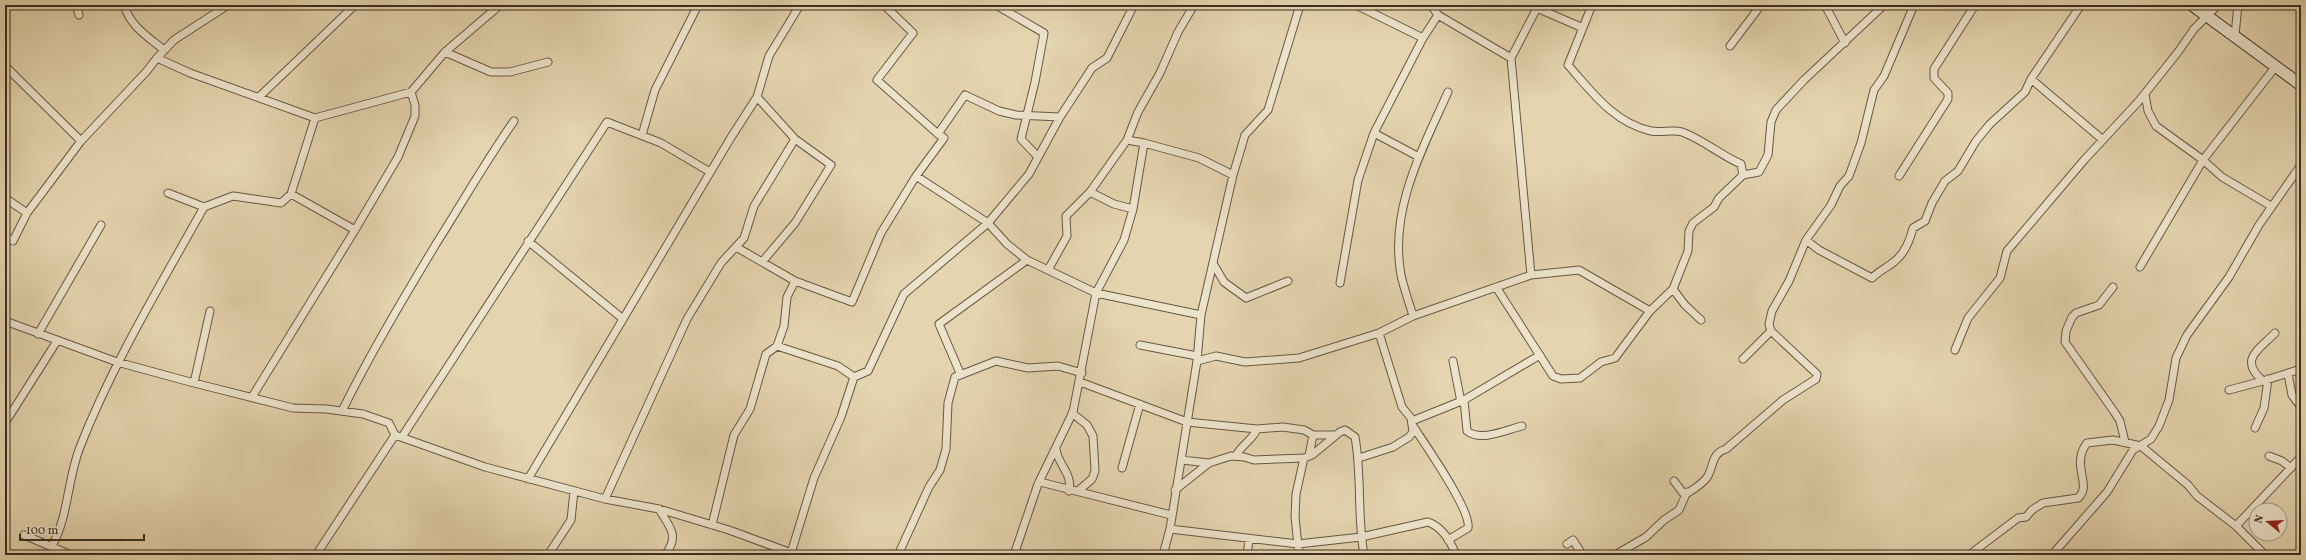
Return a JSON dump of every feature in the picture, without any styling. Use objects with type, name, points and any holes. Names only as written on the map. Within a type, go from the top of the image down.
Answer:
[{"type":"street","points":[[5,10],[10,5]]},
{"type":"street","points":[[76,5],[79,15]]},
{"type":"street","points":[[124,5],[128,17],[139,30],[164,50]]},
{"type":"street","points":[[5,236],[13,241],[27,214],[81,141],[146,72],[164,50],[174,40],[228,5]]},
{"type":"street","points":[[259,97],[355,5]]},
{"type":"street","points":[[157,58],[190,73],[315,118],[411,92],[445,52],[500,5]]},
{"type":"street","points":[[642,135],[655,90],[698,5]]},
{"type":"street","points":[[528,479],[710,172],[757,97],[769,56],[800,5]]},
{"type":"street","points":[[736,247],[795,281],[852,302],[881,233],[916,176],[944,138],[877,80],[913,33],[884,5]]},
{"type":"street","points":[[996,5],[1044,33],[1022,139],[1038,158]]},
{"type":"street","points":[[1006,10],[1013,5]]},
{"type":"street","points":[[5,321],[117,362],[194,383],[293,408],[363,414],[389,423],[398,436],[485,467],[605,499],[659,509],[729,530],[794,554],[814,478],[841,417],[854,377],[868,371],[904,294],[988,223],[1029,174],[1060,117],[1092,68],[1107,58],[1134,5]]},
{"type":"street","points":[[1048,270],[1067,236],[1066,216],[1090,192],[1127,140],[1146,95],[1160,73],[1178,32],[1194,5]]},
{"type":"street","points":[[1163,555],[1170,529],[1171,515],[1181,460],[1197,358],[1201,315],[1234,175],[1245,135],[1268,110],[1300,5]]},
{"type":"street","points":[[1356,5],[1423,38]]},
{"type":"street","points":[[1431,5],[1438,15],[1511,58]]},
{"type":"street","points":[[1592,5],[1568,65],[1602,105],[1617,116],[1650,130],[1680,132],[1702,141],[1741,164],[1743,175]]},
{"type":"street","points":[[1730,46],[1761,5]]},
{"type":"street","points":[[1825,5],[1845,43]]},
{"type":"street","points":[[1496,287],[1553,376],[1561,379],[1580,378],[1601,362],[1615,358],[1650,311],[1673,290],[1688,251],[1690,231],[1693,223],[1714,207],[1719,198],[1743,175],[1759,172],[1768,155],[1770,122],[1776,110],[1804,80],[1884,5]]},
{"type":"street","points":[[1615,555],[1646,537],[1664,520],[1679,510],[1686,494],[1696,488],[1708,476],[1715,456],[1721,450],[1726,448],[1783,400],[1816,379],[1817,374],[1814,369],[1790,350],[1771,330],[1769,324],[1772,311],[1789,281],[1806,240],[1830,205],[1840,186],[1849,176],[1861,143],[1874,90],[1884,76],[1914,5]]},
{"type":"street","points":[[1899,176],[1948,99],[1948,93],[1934,78],[1934,69],[1975,5]]},
{"type":"street","points":[[1806,240],[1819,250],[1872,278],[1884,267],[1894,262],[1910,241],[1913,228],[1925,221],[1932,203],[1945,182],[1958,171],[1976,141],[1990,124],[2025,92],[2031,79],[2081,5]]},
{"type":"street","points":[[2192,5],[2235,35],[2301,86]]},
{"type":"street","points":[[1955,350],[1968,318],[2000,278],[2007,251],[2145,94],[2194,29],[2218,5]]},
{"type":"street","points":[[2235,35],[2238,5]]},
{"type":"street","points":[[1531,275],[1511,58],[1537,8],[1583,28]]},
{"type":"street","points":[[1340,283],[1358,180],[1374,133],[1423,38],[1438,15]]},
{"type":"street","points":[[445,52],[491,72],[510,72],[548,62]]},
{"type":"street","points":[[5,66],[81,141]]},
{"type":"street","points":[[2140,267],[2203,160],[2276,66]]},
{"type":"street","points":[[2031,79],[2103,140]]},
{"type":"street","points":[[252,397],[355,230],[408,136],[416,116],[416,105],[411,92]]},
{"type":"street","points":[[1413,316],[1401,274],[1399,245],[1400,221],[1407,188],[1448,92]]},
{"type":"street","points":[[2145,94],[2148,111],[2156,126],[2203,160],[2222,176],[2271,206]]},
{"type":"street","points":[[938,134],[965,95],[999,111],[1060,117]]},
{"type":"street","points":[[757,97],[795,139],[831,165],[795,223],[762,262]]},
{"type":"street","points":[[52,546],[61,530],[71,475],[80,447],[117,362],[204,207],[233,196],[281,203],[291,194],[315,118]]},
{"type":"street","points":[[342,411],[402,302],[481,170],[514,121]]},
{"type":"street","points":[[316,555],[398,436],[607,122],[661,143],[710,172]]},
{"type":"street","points":[[1374,133],[1419,157]]},
{"type":"street","points":[[605,499],[687,319],[721,263],[748,231],[754,206],[795,139]]},
{"type":"street","points":[[1127,140],[1144,143],[1199,158],[1234,175]]},
{"type":"street","points":[[1014,555],[1040,482],[1072,413],[1082,373],[1096,293],[1124,240],[1133,209],[1144,143]]},
{"type":"street","points":[[2052,555],[2061,552],[2108,492],[2133,450],[2151,439],[2166,412],[2176,358],[2187,335],[2230,277],[2271,206],[2301,165]]},
{"type":"street","points":[[916,176],[988,223],[1007,244],[1027,260],[1096,293],[1201,315]]},
{"type":"street","points":[[1090,192],[1114,204],[1133,209]]},
{"type":"street","points":[[168,193],[204,207]]},
{"type":"street","points":[[291,194],[355,230]]},
{"type":"street","points":[[5,198],[27,214]]},
{"type":"street","points":[[38,334],[101,225]]},
{"type":"street","points":[[528,241],[622,319]]},
{"type":"street","points":[[960,373],[939,324],[1027,260]]},
{"type":"street","points":[[1214,265],[1224,282],[1246,298],[1288,281]]},
{"type":"street","points":[[1140,345],[1197,358],[1216,356],[1245,362],[1299,358],[1379,333],[1413,316],[1531,275],[1578,270],[1650,311]]},
{"type":"street","points":[[712,525],[734,434],[750,409],[766,354],[777,346],[784,326],[787,297],[795,281]]},
{"type":"street","points":[[2113,287],[2099,305],[2076,313],[2072,317],[2066,331],[2066,342],[2120,421],[2125,442]]},
{"type":"street","points":[[1673,290],[1701,320]]},
{"type":"street","points":[[194,383],[210,312]]},
{"type":"street","points":[[1743,359],[1771,330]]},
{"type":"street","points":[[1379,333],[1402,407],[1444,472],[1468,518],[1468,528],[1448,540]]},
{"type":"street","points":[[2255,428],[2264,408],[2265,380],[2251,367],[2252,358],[2275,333]]},
{"type":"street","points":[[5,423],[57,341]]},
{"type":"street","points":[[777,346],[838,366],[854,377]]},
{"type":"street","points":[[1413,423],[1462,401],[1540,355]]},
{"type":"street","points":[[898,555],[929,487],[940,470],[946,449],[951,389],[955,377],[960,373],[996,361],[1028,368],[1058,366],[1082,373]]},
{"type":"street","points":[[1453,361],[1467,432],[1472,435],[1483,436],[1522,426]]},
{"type":"street","points":[[2229,390],[2301,369]]},
{"type":"street","points":[[2288,374],[2292,395],[2301,407]]},
{"type":"street","points":[[1080,382],[1187,422],[1257,429],[1283,427],[1304,430],[1313,435],[1336,435]]},
{"type":"street","points":[[1122,468],[1140,404]]},
{"type":"street","points":[[1072,413],[1087,425],[1094,436],[1095,471],[1092,479],[1078,491]]},
{"type":"street","points":[[1359,458],[1393,447],[1409,438],[1413,423]]},
{"type":"street","points":[[1236,456],[1252,438],[1257,429]]},
{"type":"street","points":[[1175,490],[1209,463],[1231,456],[1254,460],[1307,457],[1345,430],[1355,437],[1359,458],[1361,537],[1364,555]]},
{"type":"street","points":[[1299,555],[1295,517],[1296,494],[1313,435]]},
{"type":"street","points":[[1969,555],[2018,518],[2026,518],[2038,504],[2078,498],[2082,495],[2083,480],[2078,461],[2081,450],[2087,443],[2098,440],[2125,442],[2141,446],[2188,485],[2196,496],[2236,526],[2265,555]]},
{"type":"street","points":[[1056,449],[1057,458],[1066,469],[1071,482],[1070,491]]},
{"type":"street","points":[[2268,456],[2282,461],[2291,468]]},
{"type":"street","points":[[2236,526],[2301,457]]},
{"type":"street","points":[[1181,460],[1209,463]]},
{"type":"street","points":[[1674,481],[1682,493],[1687,492],[1686,494]]},
{"type":"street","points":[[1040,482],[1070,491],[1078,491],[1171,515]]},
{"type":"street","points":[[548,555],[571,520],[574,491]]},
{"type":"street","points":[[659,509],[673,532],[671,547],[664,555]]},
{"type":"street","points":[[1170,529],[1249,540],[1298,544],[1361,537],[1428,522],[1434,524],[1448,540],[1456,555]]},
{"type":"street","points":[[24,535],[71,555]]},
{"type":"street","points":[[1247,555],[1249,540]]},
{"type":"street","points":[[1568,544],[1573,540],[1575,542],[1580,551],[1579,555]]}]
